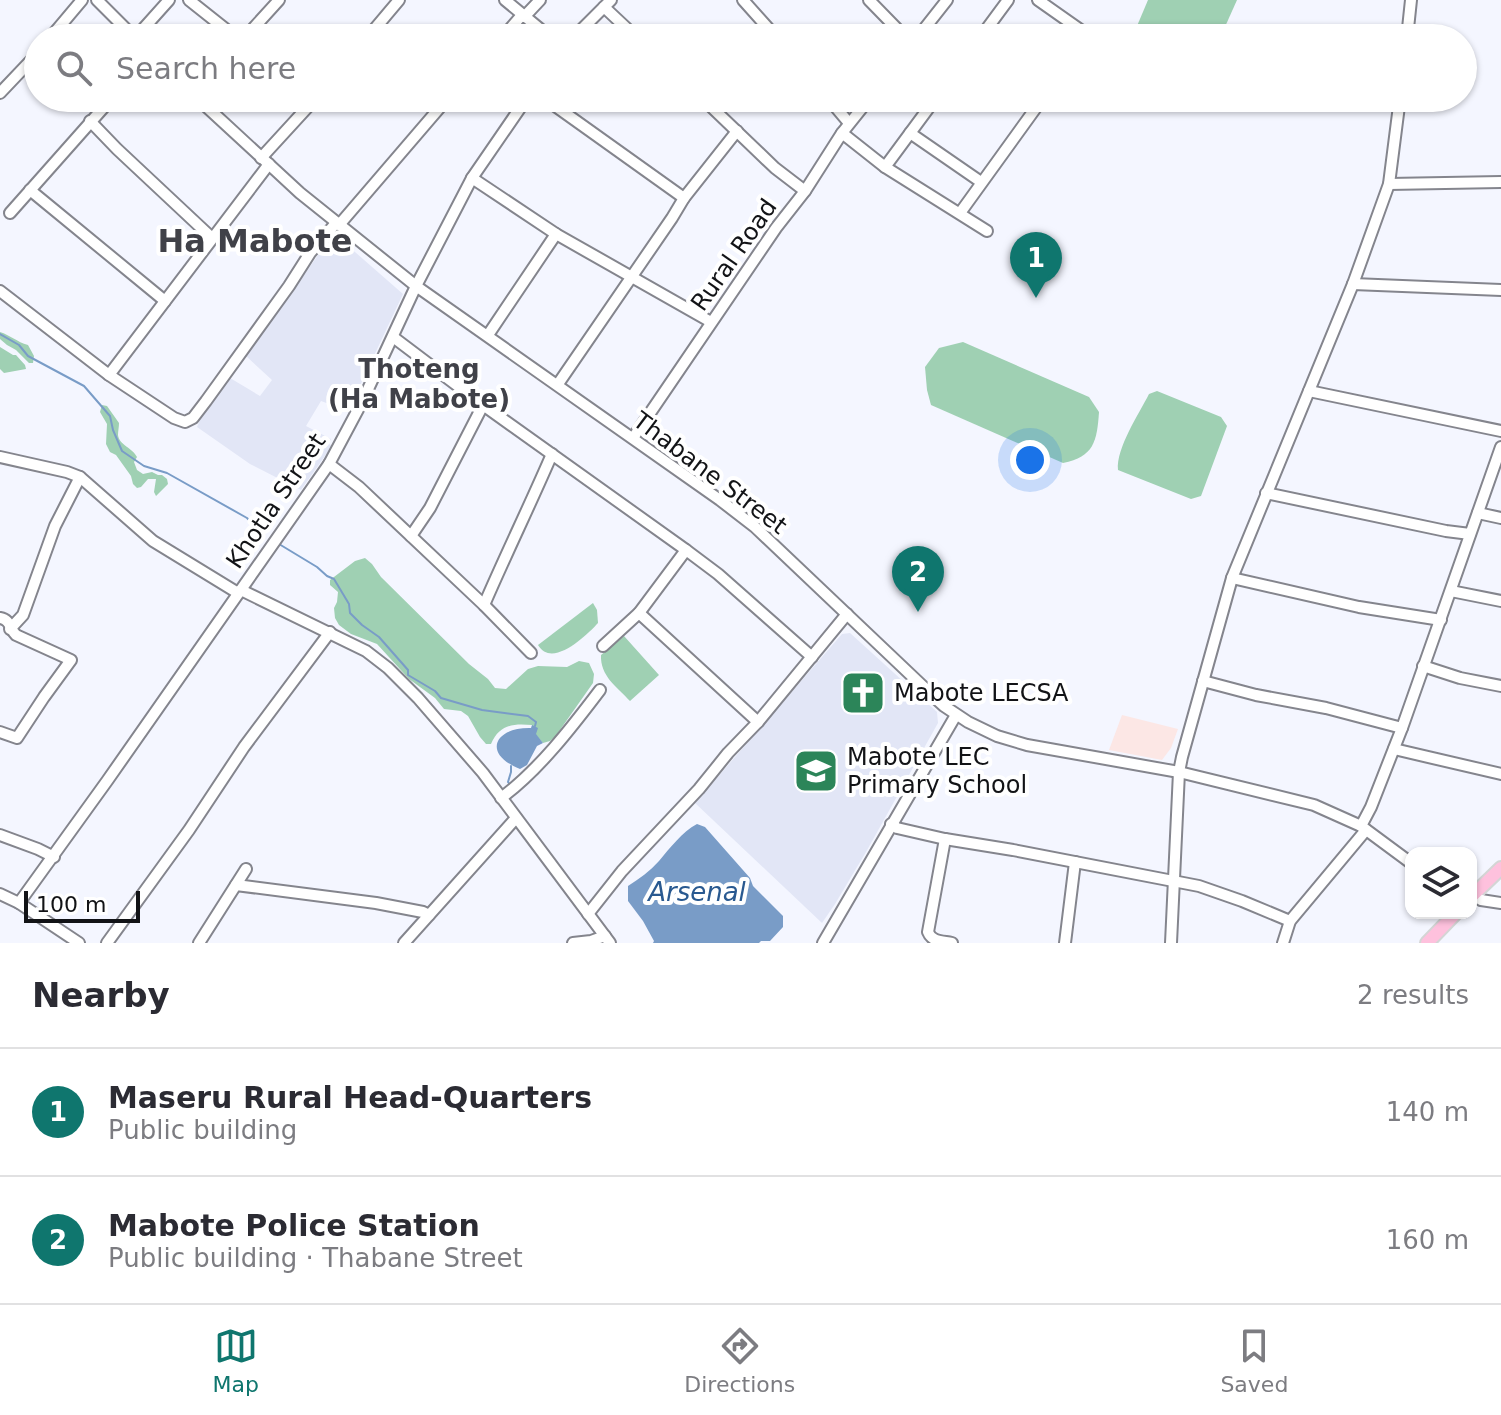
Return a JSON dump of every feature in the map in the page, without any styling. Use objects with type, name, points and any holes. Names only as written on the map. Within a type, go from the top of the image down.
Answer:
[{"type":"main road","points":[[1477,891],[1501,868]]},
{"type":"main road","points":[[1427,943],[1450,919]]},
{"type":"street","points":[[62,24],[82,0]]},
{"type":"street","points":[[97,0],[121,24]]},
{"type":"street","points":[[148,24],[169,0]]},
{"type":"street","points":[[189,0],[219,24]]},
{"type":"street","points":[[257,24],[279,0]]},
{"type":"street","points":[[379,24],[399,0]]},
{"type":"street","points":[[505,0],[533,24]]},
{"type":"street","points":[[515,24],[540,0]]},
{"type":"street","points":[[743,0],[764,24]]},
{"type":"street","points":[[869,0],[892,24]]},
{"type":"street","points":[[928,24],[947,0]]},
{"type":"street","points":[[990,24],[1008,0]]},
{"type":"street","points":[[1038,0],[1071,24]]},
{"type":"street","points":[[1408,24],[1411,0]]},
{"type":"street","points":[[587,24],[608,4],[625,24]]},
{"type":"street","points":[[0,93],[24,68]]},
{"type":"street","points":[[10,213],[99,112]]},
{"type":"street","name":"Thabane Street","points":[[212,112],[338,224],[416,286],[558,384],[755,527],[956,715],[997,736],[1027,745],[1179,772],[1314,805],[1363,828],[1405,859]]},
{"type":"street","points":[[109,375],[212,238],[265,161],[305,112]]},
{"type":"street","points":[[0,291],[109,375],[174,418],[189,421],[281,298],[310,253],[436,112]]},
{"type":"street","name":"Khotla Street","points":[[19,903],[329,464],[472,178],[517,112]]},
{"type":"street","points":[[564,112],[684,198]]},
{"type":"street","points":[[717,112],[775,168],[805,191]]},
{"type":"street","points":[[840,112],[849,123]]},
{"type":"street","name":"Rural Road","points":[[633,438],[858,112]]},
{"type":"street","points":[[885,167],[926,112]]},
{"type":"street","points":[[960,213],[1033,112]]},
{"type":"street","points":[[1171,943],[1179,772],[1203,681],[1232,578],[1353,284],[1389,184],[1398,112]]},
{"type":"street","points":[[90,121],[212,238]]},
{"type":"street","points":[[558,384],[684,198],[737,131]]},
{"type":"street","points":[[842,133],[885,167],[987,231]]},
{"type":"street","points":[[910,133],[981,182]]},
{"type":"street","points":[[472,178],[556,234],[711,322]]},
{"type":"street","points":[[1389,184],[1501,182]]},
{"type":"street","points":[[30,190],[165,301]]},
{"type":"street","points":[[488,335],[556,234]]},
{"type":"street","points":[[1353,284],[1501,290]]},
{"type":"street","points":[[393,337],[718,574],[812,657]]},
{"type":"street","points":[[1309,391],[1501,431]]},
{"type":"street","points":[[411,536],[430,508],[483,405]]},
{"type":"street","points":[[1283,943],[1290,921],[1363,828],[1402,728],[1501,447]]},
{"type":"street","points":[[484,605],[552,454]]},
{"type":"street","points":[[0,457],[80,477],[153,541],[239,592],[366,651],[388,668],[483,773],[608,940]]},
{"type":"street","points":[[329,464],[359,487],[531,653]]},
{"type":"street","points":[[10,629],[23,615],[55,526],[80,477]]},
{"type":"street","points":[[1266,493],[1470,534]]},
{"type":"street","points":[[1478,513],[1501,518]]},
{"type":"street","points":[[603,646],[639,613],[686,550]]},
{"type":"street","points":[[1232,578],[1359,607],[1441,620]]},
{"type":"street","points":[[1451,591],[1501,601]]},
{"type":"street","points":[[639,613],[758,722]]},
{"type":"street","points":[[588,914],[622,871],[758,722],[847,614]]},
{"type":"street","points":[[0,618],[10,623],[10,629],[16,635],[71,660],[17,738],[0,732]]},
{"type":"street","points":[[107,943],[189,830],[244,747],[330,632]]},
{"type":"street","points":[[1423,666],[1460,678],[1501,686]]},
{"type":"street","points":[[1203,681],[1402,728]]},
{"type":"street","points":[[501,798],[548,752],[600,690]]},
{"type":"street","points":[[823,943],[956,715]]},
{"type":"street","points":[[1394,749],[1501,774]]},
{"type":"street","points":[[404,943],[516,818]]},
{"type":"street","points":[[891,824],[945,839],[1199,886],[1290,921]]},
{"type":"street","points":[[0,835],[54,857]]},
{"type":"street","points":[[945,839],[928,932],[935,940],[952,943]]},
{"type":"street","points":[[1065,943],[1075,862]]},
{"type":"street","points":[[199,943],[246,869]]},
{"type":"street","points":[[236,885],[376,903],[429,915]]},
{"type":"street","points":[[1,898],[19,903],[79,943]]},
{"type":"street","points":[[1477,898],[1501,903]]},
{"type":"street","points":[[573,943],[608,940]]},
{"type":"shaded area","points":[[338,241],[403,294],[348,411],[321,401],[306,426],[331,439],[329,444],[332,446],[301,490],[250,464],[197,427],[204,410],[230,378],[260,396],[272,380],[246,356],[326,244]]},
{"type":"shaded area","name":"Mabote LEC Primary School","points":[[850,633],[937,712],[938,723],[866,852],[822,923],[695,803],[842,634]]},
{"type":"shaded area","points":[[1122,715],[1178,729],[1171,748],[1162,760],[1109,750]]},
{"type":"green space","points":[[1148,0],[1237,0],[1226,24],[1138,24]]},
{"type":"green space","points":[[0,332],[28,345],[34,356],[33,363],[0,339]]},
{"type":"green space","points":[[963,342],[1089,397],[1099,412],[1095,439],[1087,452],[1063,463],[931,405],[925,367],[939,348]]},
{"type":"green space","points":[[0,347],[16,355],[26,369],[4,373],[0,369]]},
{"type":"green space","points":[[1157,391],[1221,417],[1227,426],[1201,496],[1191,499],[1118,470],[1118,461],[1129,431],[1149,394]]},
{"type":"green space","points":[[102,405],[107,406],[119,423],[119,438],[137,457],[134,462],[137,470],[167,479],[168,484],[156,496],[156,479],[148,479],[137,488],[116,455],[110,452],[106,444],[107,424],[100,412]]},
{"type":"green space","points":[[365,558],[495,688],[506,689],[528,669],[538,666],[567,667],[579,661],[589,663],[594,674],[593,683],[555,737],[543,743],[532,725],[519,724],[502,729],[491,744],[486,744],[468,716],[461,711],[444,709],[435,698],[409,679],[377,644],[351,634],[339,625],[334,608],[338,592],[330,585],[330,580],[355,561]]},
{"type":"green space","points":[[593,603],[598,623],[578,642],[552,653],[538,645]]},
{"type":"green space","points":[[624,636],[659,675],[630,701],[610,681],[601,662],[601,655]]},
{"type":"water","points":[[532,725],[538,728],[536,734],[543,743],[537,746],[527,765],[520,769],[500,756],[497,742],[508,732],[531,728]]},
{"type":"water","name":"Arsenal","points":[[697,824],[705,827],[750,878],[753,886],[783,916],[783,927],[770,941],[653,943],[643,921],[628,901],[628,886],[652,868],[681,836]]},
{"type":"waterway","points":[[0,334],[19,345],[28,356],[84,386],[110,416],[122,451],[144,466],[167,473],[247,518],[264,536]]},
{"type":"waterway","points":[[279,544],[334,579],[349,604],[350,613],[379,637],[408,670],[408,675],[441,698],[482,710],[528,716],[536,722],[535,726]]},
{"type":"waterway","points":[[511,766],[508,782],[511,786]]},
{"type":"place","name":"Maseru Rural Head-Quarters","points":[[1036,298]]},
{"type":"place","name":"Mabote Police Station","points":[[918,612]]},
{"type":"place","name":"Mabote LECSA","points":[[863,693]]},
{"type":"place","name":"Mabote LEC Primary School","points":[[816,771]]},
{"type":"district","name":"Ha Mabote","points":[[255,241]]},
{"type":"district","name":"Thoteng (Ha Mabote)","points":[[419,384]]}]
